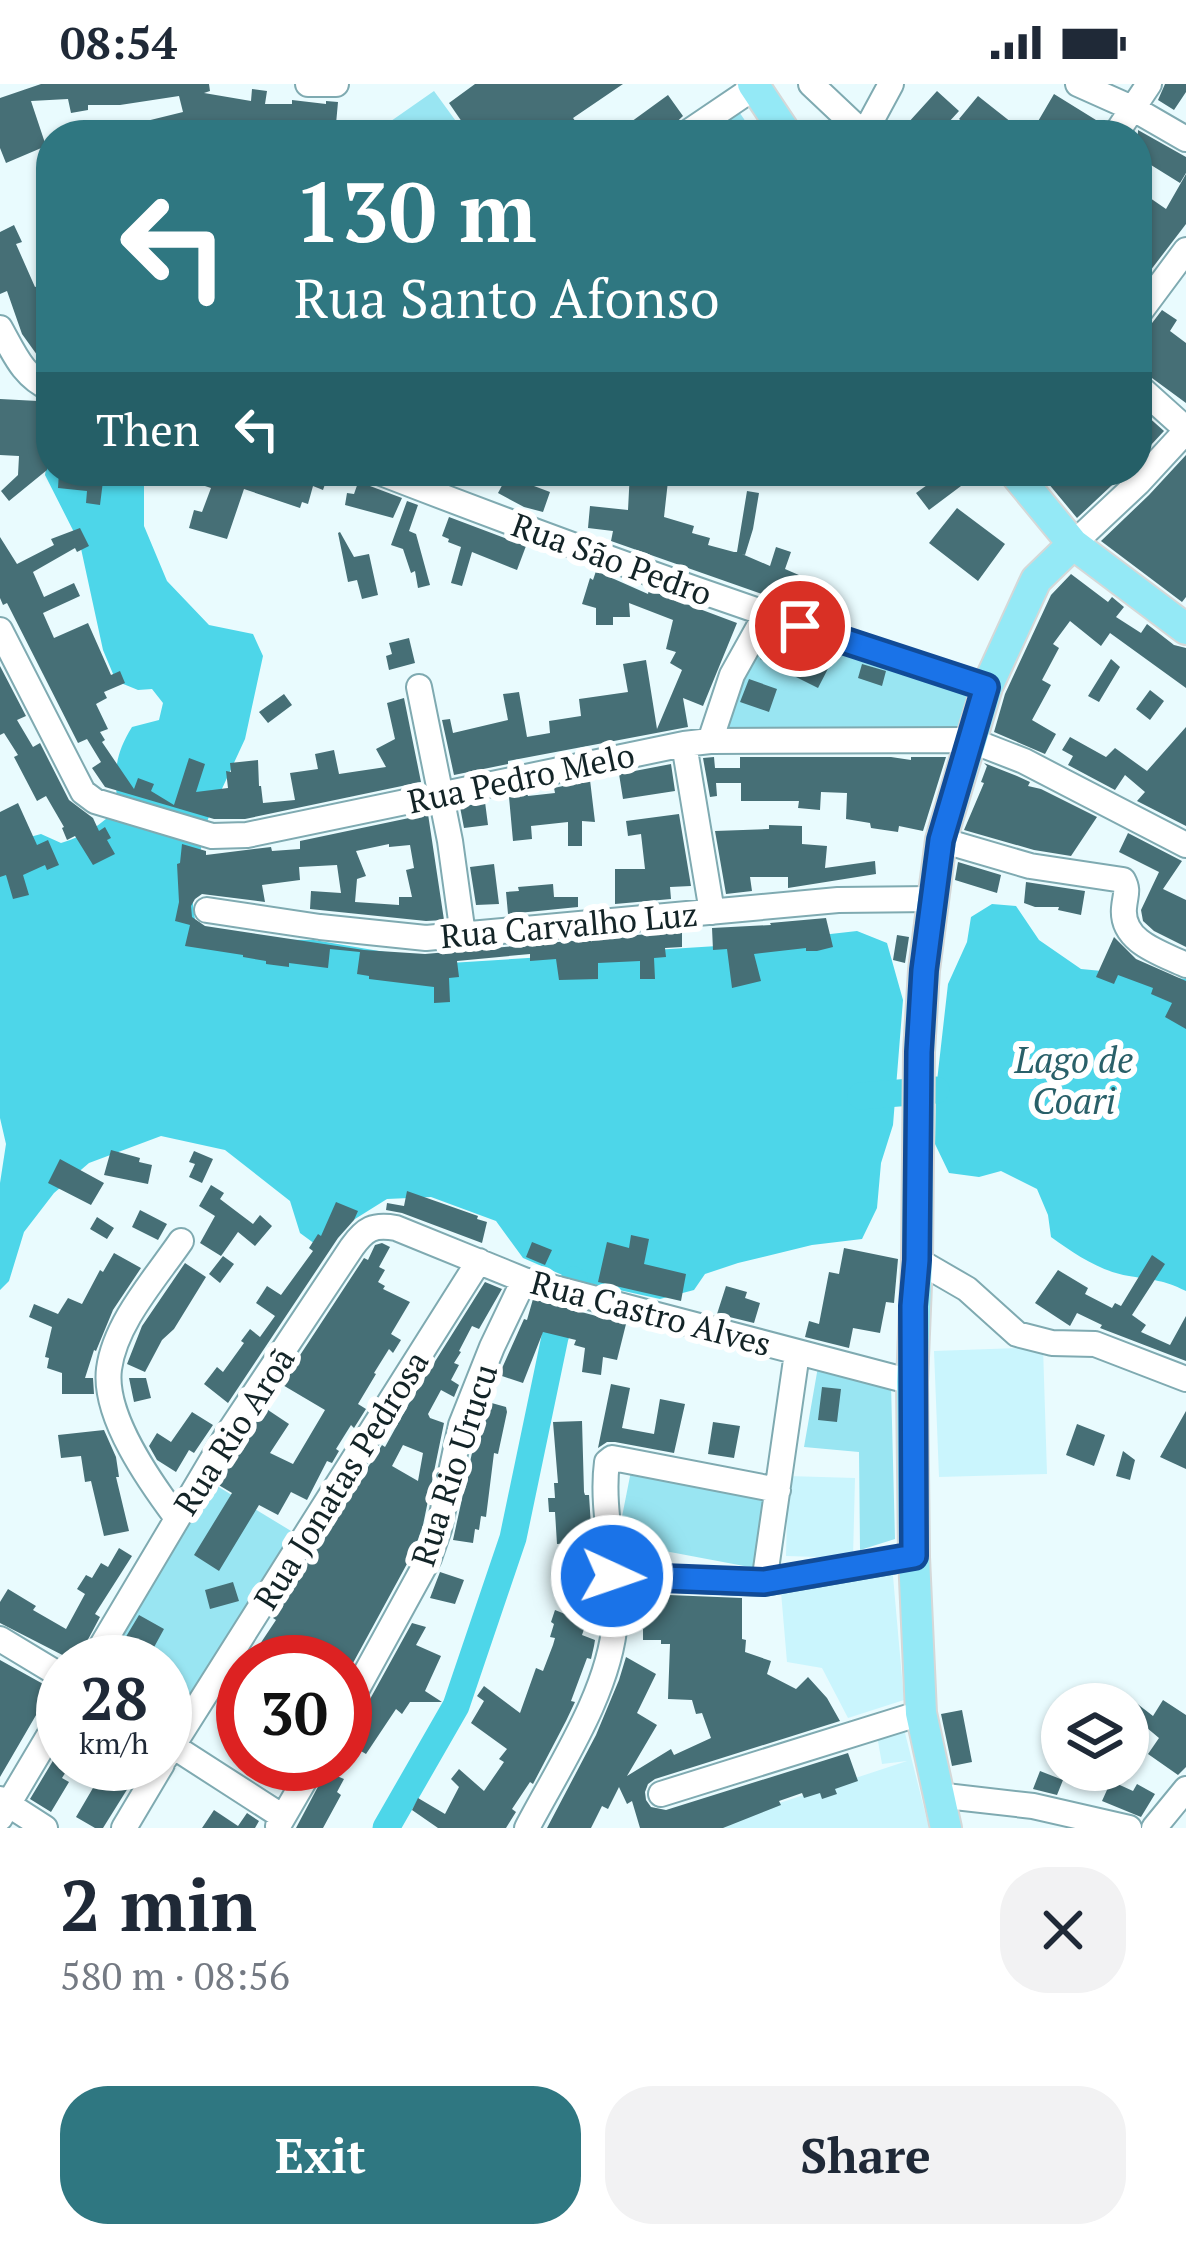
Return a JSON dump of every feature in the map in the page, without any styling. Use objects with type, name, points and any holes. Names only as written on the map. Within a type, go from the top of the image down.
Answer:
[{"type":"main road","points":[[754,85],[777,120]]},
{"type":"main road","points":[[1025,486],[1073,544],[1186,629]]},
{"type":"main road","points":[[946,1828],[921,1713],[914,1556],[912,1382],[924,970],[941,840],[986,687],[1036,580],[1073,544]]},
{"type":"street","points":[[308,84],[336,84]]},
{"type":"street","points":[[811,84],[849,120]]},
{"type":"street","points":[[866,120],[892,84]]},
{"type":"street","points":[[1078,84],[1186,139]]},
{"type":"street","points":[[1126,120],[1150,84]]},
{"type":"street","points":[[705,120],[754,85]]},
{"type":"street","points":[[1152,296],[1186,250]]},
{"type":"street","points":[[0,328],[23,370],[36,381]]},
{"type":"street","points":[[1152,399],[1186,430],[1152,468]]},
{"type":"street","name":"Rua São Pedro","points":[[414,486],[766,614],[986,687]]},
{"type":"street","points":[[1073,544],[1135,486]]},
{"type":"street","points":[[712,912],[697,742],[766,614]]},
{"type":"street","name":"Rua Pedro Melo","points":[[0,630],[83,792],[94,801],[212,836],[247,836],[697,742],[970,740]]},
{"type":"street","points":[[419,687],[464,935]]},
{"type":"street","points":[[970,740],[1024,761],[1186,845]]},
{"type":"street","points":[[941,840],[1030,866],[1123,880],[1128,889],[1123,920],[1128,930],[1140,943],[1186,965]]},
{"type":"street","name":"Rua Carvalho Luz","points":[[207,910],[426,938],[838,900],[932,898]]},
{"type":"street","name":"Rua Rio Aroã","points":[[108,1635],[227,1435],[363,1233],[370,1227],[396,1228]]},
{"type":"street","name":"Rua Castro Alves","points":[[396,1228],[534,1282],[912,1382]]},
{"type":"street","points":[[177,1518],[131,1448],[110,1395],[109,1366],[122,1331],[181,1241]]},
{"type":"street","points":[[917,1260],[967,1288],[1017,1334],[1052,1343],[1095,1344],[1186,1379]]},
{"type":"street","name":"Rua Jonatas Pedrosa","points":[[192,1711],[479,1261]]},
{"type":"street","name":"Rua Rio Urucu","points":[[372,1662],[429,1558],[454,1453],[491,1347],[534,1282]]},
{"type":"street","points":[[764,1582],[797,1353]]},
{"type":"street","points":[[527,1828],[586,1715],[609,1656],[615,1624],[607,1462],[612,1458],[778,1490]]},
{"type":"street","points":[[612,1576],[764,1582],[914,1556]]},
{"type":"street","points":[[0,1639],[36,1661]]},
{"type":"street","points":[[661,1794],[921,1713]]},
{"type":"street","points":[[36,1755],[3,1807],[44,1828]]},
{"type":"street","points":[[192,1768],[280,1822],[298,1791]]},
{"type":"street","points":[[1154,1828],[1186,1789]]},
{"type":"street","name":"Rua Jonatas Pedrosa","points":[[124,1828],[144,1791]]},
{"type":"street","points":[[938,1796],[1034,1806],[1129,1828]]},
{"type":"street","points":[[992,1801],[1001,1828]]},
{"type":"shaded area","points":[[434,91],[455,120],[392,120]]},
{"type":"shaded area","points":[[735,106],[745,120],[715,120]]},
{"type":"shaded area","points":[[768,623],[972,689],[963,729],[722,731],[735,677]]},
{"type":"shaded area","points":[[1043,1347],[1047,1474],[939,1477],[934,1351]]},
{"type":"shaded area","points":[[819,1361],[891,1384],[895,1539],[860,1550],[859,1452],[804,1447]]},
{"type":"shaded area","points":[[632,1466],[774,1493],[760,1569],[617,1542]]},
{"type":"shaded area","points":[[788,1476],[855,1478],[853,1558],[786,1556]]},
{"type":"shaded area","points":[[209,1481],[296,1534],[234,1635],[216,1635],[216,1664],[192,1703],[192,1635],[118,1635]]},
{"type":"shaded area","points":[[892,1565],[904,1700],[848,1718],[822,1668],[787,1662],[781,1592]]},
{"type":"shaded area","points":[[903,1725],[929,1828],[704,1828],[907,1761],[882,1764],[876,1730]]},
{"type":"water","points":[[51,486],[144,486],[144,526],[167,581],[209,625],[253,634],[263,656],[245,739],[208,819],[191,890],[196,927],[212,939],[314,940],[450,963],[733,945],[857,931],[887,943],[903,1000],[893,1125],[881,1163],[877,1208],[862,1239],[812,1245],[738,1263],[705,1274],[694,1290],[660,1299],[574,1280],[523,1258],[496,1221],[431,1197],[387,1199],[315,1244],[300,1233],[290,1201],[225,1150],[161,1136],[89,1163],[54,1193],[24,1232],[9,1281],[0,1290],[0,1183],[6,1144],[0,1118],[0,869],[30,837],[41,834],[61,843],[92,829],[118,807],[117,766],[126,737],[132,727],[159,720],[163,703],[152,689],[138,690],[116,681],[103,650],[80,544]]},
{"type":"water","name":"Lago de Coari","points":[[992,904],[1016,906],[1039,940],[1081,969],[1186,979],[1186,1291],[1108,1270],[1069,1250],[1051,1237],[1037,1189],[1001,1171],[979,1177],[949,1173],[935,1144],[948,984],[967,942],[971,917]]},
{"type":"building","points":[[41,84],[209,84],[210,91],[204,93],[251,101],[252,89],[267,91],[265,104],[338,102],[336,120],[150,120],[183,112],[179,96],[88,105],[88,110],[71,113],[68,99],[31,101],[37,120],[36,150],[6,163],[0,148],[0,98]]},
{"type":"building","points":[[475,84],[623,84],[575,120],[461,120],[449,103]]},
{"type":"building","points":[[1165,84],[1186,84],[1174,110],[1158,100]]},
{"type":"building","points":[[937,91],[959,111],[951,120],[911,120]]},
{"type":"building","points":[[1054,94],[1096,120],[1039,120]]},
{"type":"building","points":[[668,95],[683,116],[679,120],[634,120]]},
{"type":"building","points":[[978,96],[1008,120],[960,120]]},
{"type":"building","points":[[1152,138],[1186,157],[1180,183],[1152,166]]},
{"type":"building","points":[[1186,174],[1186,224],[1152,268],[1152,199],[1166,209]]},
{"type":"building","points":[[14,225],[22,242],[16,244],[36,287],[36,353],[22,334],[7,291],[0,294],[0,232]]},
{"type":"building","points":[[1162,310],[1177,320],[1170,331],[1186,343],[1186,403],[1152,378],[1152,323]]},
{"type":"building","points":[[0,399],[36,401],[36,479],[9,501],[1,491],[18,475],[19,456],[0,455]]},
{"type":"building","points":[[1152,420],[1164,431],[1152,444]]},
{"type":"building","points":[[1186,455],[1186,597],[1182,602],[1101,541]]},
{"type":"building","points":[[102,486],[100,505],[86,503],[87,491],[58,488]]},
{"type":"building","points":[[205,486],[313,486],[308,504],[302,502],[300,508],[244,489],[227,539],[189,528],[194,510],[202,512],[211,488]]},
{"type":"building","points":[[357,486],[370,486],[402,498],[393,518],[345,505],[347,493],[354,494]]},
{"type":"building","points":[[502,486],[534,486],[550,492],[543,512],[498,493]]},
{"type":"building","points":[[629,486],[667,486],[664,517],[694,526],[692,533],[710,538],[708,545],[737,552],[747,491],[759,493],[753,529],[742,554],[770,566],[776,547],[791,552],[785,569],[808,579],[796,606],[611,541],[613,531],[588,528],[590,506],[628,510]]},
{"type":"building","points":[[926,486],[961,486],[929,510],[916,493]]},
{"type":"building","points":[[1050,486],[1111,486],[1077,518]]},
{"type":"building","points":[[407,501],[418,505],[409,531],[416,534],[430,585],[418,588],[403,549],[391,545]]},
{"type":"building","points":[[957,508],[1005,544],[978,581],[929,543]]},
{"type":"building","points":[[449,517],[526,546],[517,570],[472,552],[462,586],[451,583],[461,547],[442,536]]},
{"type":"building","points":[[80,528],[89,546],[77,552],[75,548],[33,572],[44,597],[74,583],[80,596],[43,613],[54,638],[88,623],[111,675],[120,671],[125,683],[104,692],[107,698],[96,704],[108,729],[100,732],[102,742],[134,789],[138,778],[154,784],[151,791],[174,805],[189,758],[205,764],[196,792],[228,788],[230,763],[258,760],[263,803],[295,800],[290,773],[318,769],[315,754],[334,750],[339,774],[386,767],[376,749],[395,739],[387,703],[404,698],[421,782],[245,819],[214,819],[105,787],[92,768],[101,762],[87,739],[78,743],[7,603],[3,605],[0,598],[0,537],[17,564],[54,545],[51,539]]},
{"type":"building","points":[[340,532],[354,557],[369,554],[378,595],[362,599],[357,580],[348,582]]},
{"type":"building","points":[[596,571],[737,623],[703,706],[683,698],[688,727],[454,775],[442,720],[450,719],[453,733],[508,720],[503,694],[519,692],[527,737],[550,733],[549,721],[581,716],[579,699],[628,692],[623,664],[646,660],[657,729],[682,670],[670,663],[676,652],[666,649],[673,620],[629,603],[630,617],[613,617],[613,625],[596,625],[596,608],[582,604]]},
{"type":"building","points":[[1071,574],[1108,602],[1112,597],[1124,607],[1116,617],[1141,633],[1147,624],[1174,645],[1186,648],[1186,688],[1110,633],[1101,646],[1070,621],[1053,644],[1059,648],[1042,680],[1051,685],[1032,720],[1056,734],[1045,754],[994,732],[1005,694],[1051,595]]},
{"type":"building","points":[[409,638],[415,663],[389,670],[389,643]]},
{"type":"building","points":[[788,639],[833,659],[818,688],[760,659],[770,640],[784,647]]},
{"type":"building","points":[[1111,659],[1120,667],[1099,702],[1088,696]]},
{"type":"building","points":[[862,664],[886,671],[882,686],[858,678]]},
{"type":"building","points":[[0,666],[26,716],[17,720],[33,747],[40,743],[69,800],[93,818],[99,831],[105,827],[115,854],[93,865],[75,836],[67,840],[46,796],[37,801],[14,757],[18,755],[4,733],[0,735]]},
{"type":"building","points":[[749,679],[777,689],[769,712],[740,702]]},
{"type":"building","points":[[1150,690],[1164,701],[1150,720],[1136,709]]},
{"type":"building","points":[[284,694],[292,705],[268,723],[259,712]]},
{"type":"building","points":[[1186,727],[1186,826],[1137,801],[1145,792],[1125,775],[1115,790],[1068,765],[1073,756],[1062,750],[1070,737],[1106,757],[1115,748],[1147,771]]},
{"type":"building","points":[[714,757],[715,768],[740,768],[740,757],[946,757],[923,831],[899,826],[898,832],[846,819],[847,793],[821,792],[820,810],[798,808],[799,801],[741,801],[741,783],[716,783],[717,796],[710,797],[703,758]]},
{"type":"building","points":[[984,763],[1097,817],[1071,856],[964,830],[984,783]]},
{"type":"building","points":[[671,764],[675,791],[623,799],[619,774]]},
{"type":"building","points":[[590,780],[595,822],[582,821],[582,846],[568,846],[568,822],[531,826],[532,839],[513,841],[509,797],[555,793],[554,788]]},
{"type":"building","points":[[485,802],[488,825],[464,828],[460,807]]},
{"type":"building","points":[[18,803],[37,845],[48,840],[59,865],[47,870],[45,865],[23,875],[29,895],[13,899],[6,875],[0,877],[0,812]]},
{"type":"building","points":[[428,814],[444,920],[310,909],[311,891],[341,893],[337,865],[299,867],[300,880],[262,885],[265,902],[202,894],[191,906],[192,917],[205,926],[364,950],[425,954],[682,931],[682,947],[665,948],[666,957],[654,958],[655,979],[640,979],[640,961],[598,963],[598,979],[559,980],[556,959],[530,961],[530,954],[457,961],[459,977],[449,978],[450,1002],[434,1003],[434,987],[357,974],[360,952],[330,949],[328,968],[289,963],[289,967],[185,946],[190,925],[175,921],[182,844],[206,851],[206,855],[271,847],[272,851],[300,849],[300,841]],"holes":[[[410,845],[414,868],[406,870],[412,897],[399,897],[399,905],[355,902],[357,879],[366,876],[356,851]]]},
{"type":"building","points":[[679,814],[691,886],[670,887],[671,899],[615,904],[615,869],[645,869],[641,834],[628,836],[626,821]]},
{"type":"building","points":[[769,825],[802,826],[802,844],[827,846],[825,868],[875,861],[876,874],[788,888],[788,877],[750,877],[752,891],[726,894],[715,831],[769,829]]},
{"type":"building","points":[[1128,833],[1182,861],[1163,889],[1186,900],[1186,947],[1143,921],[1141,910],[1159,872],[1119,852]]},
{"type":"building","points":[[958,862],[1001,875],[997,893],[955,880]]},
{"type":"building","points":[[494,864],[499,904],[476,905],[470,867]]},
{"type":"building","points":[[1026,882],[1085,891],[1081,915],[1024,903]]},
{"type":"building","points":[[553,884],[554,897],[578,897],[578,907],[508,914],[506,892]]},
{"type":"building","points":[[826,918],[833,947],[754,954],[761,981],[732,988],[727,949],[713,950],[712,928]]},
{"type":"building","points":[[897,935],[909,937],[905,963],[893,960]]},
{"type":"building","points":[[1114,937],[1136,959],[1186,981],[1186,1029],[1165,1017],[1172,1003],[1151,994],[1153,988],[1118,975],[1114,984],[1096,977]]},
{"type":"building","points":[[111,1150],[152,1165],[148,1184],[104,1175]]},
{"type":"building","points":[[194,1151],[213,1159],[202,1183],[189,1177]]},
{"type":"building","points":[[60,1159],[104,1183],[91,1205],[48,1183]]},
{"type":"building","points":[[211,1185],[224,1193],[220,1199],[253,1224],[260,1215],[272,1226],[255,1246],[238,1232],[221,1256],[200,1243],[215,1216],[199,1206]]},
{"type":"building","points":[[407,1191],[487,1222],[482,1243],[386,1210],[387,1203],[404,1206]]},
{"type":"building","points":[[336,1202],[358,1211],[354,1220],[228,1403],[204,1384],[217,1367],[223,1372],[250,1329],[260,1337],[275,1316],[256,1303],[267,1286],[281,1295],[313,1251],[309,1248],[321,1236]]},
{"type":"building","points":[[140,1210],[167,1224],[158,1240],[132,1227]]},
{"type":"building","points":[[97,1217],[114,1228],[107,1239],[90,1229]]},
{"type":"building","points":[[631,1235],[649,1239],[644,1264],[686,1274],[681,1301],[598,1282],[607,1242],[629,1248]]},
{"type":"building","points":[[532,1242],[552,1250],[545,1265],[526,1257]]},
{"type":"building","points":[[375,1245],[390,1247],[379,1267],[385,1270],[378,1282],[410,1302],[391,1334],[401,1340],[374,1373],[358,1404],[366,1409],[354,1428],[351,1425],[332,1463],[327,1461],[307,1500],[291,1492],[278,1515],[259,1505],[219,1571],[194,1555],[232,1493],[217,1484],[265,1408],[289,1424],[270,1453],[293,1464],[325,1410],[281,1384],[364,1258],[368,1260]]},
{"type":"building","points":[[844,1248],[898,1259],[894,1303],[886,1302],[880,1333],[853,1328],[849,1348],[805,1337],[809,1321],[819,1324],[829,1272],[839,1274]]},
{"type":"building","points":[[114,1253],[141,1268],[94,1350],[85,1378],[93,1378],[94,1394],[62,1394],[62,1373],[47,1368],[49,1358],[45,1357],[52,1327],[29,1317],[34,1304],[58,1314],[68,1298],[82,1304]]},
{"type":"building","points":[[1152,1255],[1165,1264],[1132,1315],[1146,1325],[1141,1332],[1170,1345],[1186,1316],[1186,1361],[1100,1328],[1102,1325],[1077,1313],[1070,1326],[1035,1303],[1058,1270],[1088,1288],[1085,1294],[1112,1308],[1115,1303],[1121,1306]]},
{"type":"building","points":[[223,1256],[234,1264],[220,1283],[209,1274]]},
{"type":"building","points":[[185,1263],[206,1277],[145,1372],[127,1364],[142,1326]]},
{"type":"building","points":[[485,1282],[502,1289],[479,1329],[472,1326],[459,1351],[454,1363],[459,1365],[451,1380],[459,1385],[454,1397],[441,1390],[428,1414],[444,1423],[423,1525],[368,1635],[266,1635],[276,1612],[382,1445],[385,1447]],"holes":[[[403,1445],[423,1453],[418,1481],[392,1466]]]},
{"type":"building","points":[[726,1286],[747,1292],[745,1298],[760,1303],[754,1323],[717,1314]]},
{"type":"building","points":[[533,1299],[626,1324],[617,1360],[603,1357],[601,1375],[582,1372],[585,1348],[574,1345],[576,1340],[543,1332],[523,1383],[499,1375]]},
{"type":"building","points":[[129,1378],[146,1378],[151,1398],[134,1402]]},
{"type":"building","points":[[611,1384],[630,1388],[622,1428],[654,1434],[660,1399],[685,1404],[674,1453],[615,1442],[598,1448]]},
{"type":"building","points":[[822,1387],[841,1389],[837,1422],[818,1420]]},
{"type":"building","points":[[488,1402],[506,1407],[507,1412],[498,1454],[494,1453],[486,1517],[481,1516],[473,1543],[453,1540],[477,1430]]},
{"type":"building","points":[[1186,1411],[1186,1469],[1160,1457]]},
{"type":"building","points":[[192,1412],[213,1425],[176,1472],[157,1460],[149,1446],[157,1433],[171,1442]]},
{"type":"building","points":[[582,1421],[584,1492],[589,1495],[592,1542],[557,1544],[555,1512],[549,1512],[548,1498],[555,1498],[554,1483],[558,1483],[553,1422]]},
{"type":"building","points":[[713,1422],[740,1426],[734,1458],[708,1454]]},
{"type":"building","points":[[1077,1424],[1105,1435],[1094,1466],[1066,1455]]},
{"type":"building","points":[[104,1430],[116,1457],[129,1531],[104,1536],[81,1456],[61,1458],[58,1435]]},
{"type":"building","points":[[1123,1451],[1135,1460],[1130,1480],[1116,1476]]},
{"type":"building","points":[[119,1548],[132,1556],[95,1614],[100,1617],[90,1635],[36,1635],[36,1641],[0,1623],[0,1602],[8,1589],[66,1629],[85,1594],[77,1589],[86,1575],[92,1578],[101,1563],[108,1567]]},
{"type":"building","points":[[566,1563],[594,1566],[599,1602],[598,1610],[591,1609],[582,1635],[595,1640],[594,1646],[566,1721],[533,1784],[512,1809],[516,1812],[506,1828],[438,1828],[412,1810],[418,1798],[445,1814],[459,1787],[451,1779],[459,1769],[484,1791],[504,1762],[499,1759],[507,1749],[471,1723],[484,1701],[477,1696],[484,1686],[520,1713],[536,1668],[543,1671],[553,1645],[555,1610],[565,1614]]},
{"type":"building","points":[[440,1572],[464,1580],[455,1604],[430,1598]]},
{"type":"building","points":[[233,1582],[239,1601],[210,1609],[205,1590]]},
{"type":"building","points":[[632,1595],[742,1598],[745,1652],[771,1661],[767,1674],[796,1689],[808,1677],[840,1721],[655,1779],[645,1792],[651,1807],[666,1810],[848,1753],[858,1781],[822,1799],[820,1793],[804,1798],[802,1793],[779,1801],[781,1805],[723,1828],[640,1828],[632,1801],[627,1804],[619,1787],[591,1828],[547,1828],[596,1735],[626,1657],[656,1674],[637,1713],[657,1725],[627,1776],[671,1749],[674,1755],[711,1738],[692,1700],[668,1699],[670,1644],[643,1640],[643,1629],[631,1628]]},
{"type":"building","points":[[139,1615],[164,1629],[161,1635],[127,1635]]},
{"type":"building","points":[[412,1623],[426,1627],[416,1645],[441,1656],[425,1691],[442,1702],[410,1702],[402,1714],[396,1709],[372,1745],[372,1695]]},
{"type":"building","points":[[0,1660],[36,1680],[36,1715],[0,1777]]},
{"type":"building","points":[[1163,1700],[1186,1715],[1186,1767],[1178,1775],[1149,1755],[1159,1738],[1149,1730],[1149,1713],[1153,1716]]},
{"type":"building","points":[[962,1710],[972,1762],[952,1766],[941,1714]]},
{"type":"building","points":[[36,1789],[64,1791],[51,1812],[30,1799]]},
{"type":"building","points":[[91,1791],[126,1791],[103,1828],[76,1817]]},
{"type":"building","points":[[316,1791],[341,1795],[323,1828],[296,1828]]},
{"type":"building","points":[[1106,1791],[1155,1794],[1141,1817],[1102,1801]]},
{"type":"building","points":[[214,1810],[238,1826],[247,1813],[259,1821],[255,1828],[202,1828]]},
{"type":"waterway","points":[[861,1096],[936,1090]]},
{"type":"waterway","points":[[386,1828],[456,1706],[513,1538],[555,1337],[574,1280]]},
{"type":"route","points":[[612,1576],[764,1582],[914,1556],[913,1306],[924,970],[941,840],[986,687],[800,626]]}]
